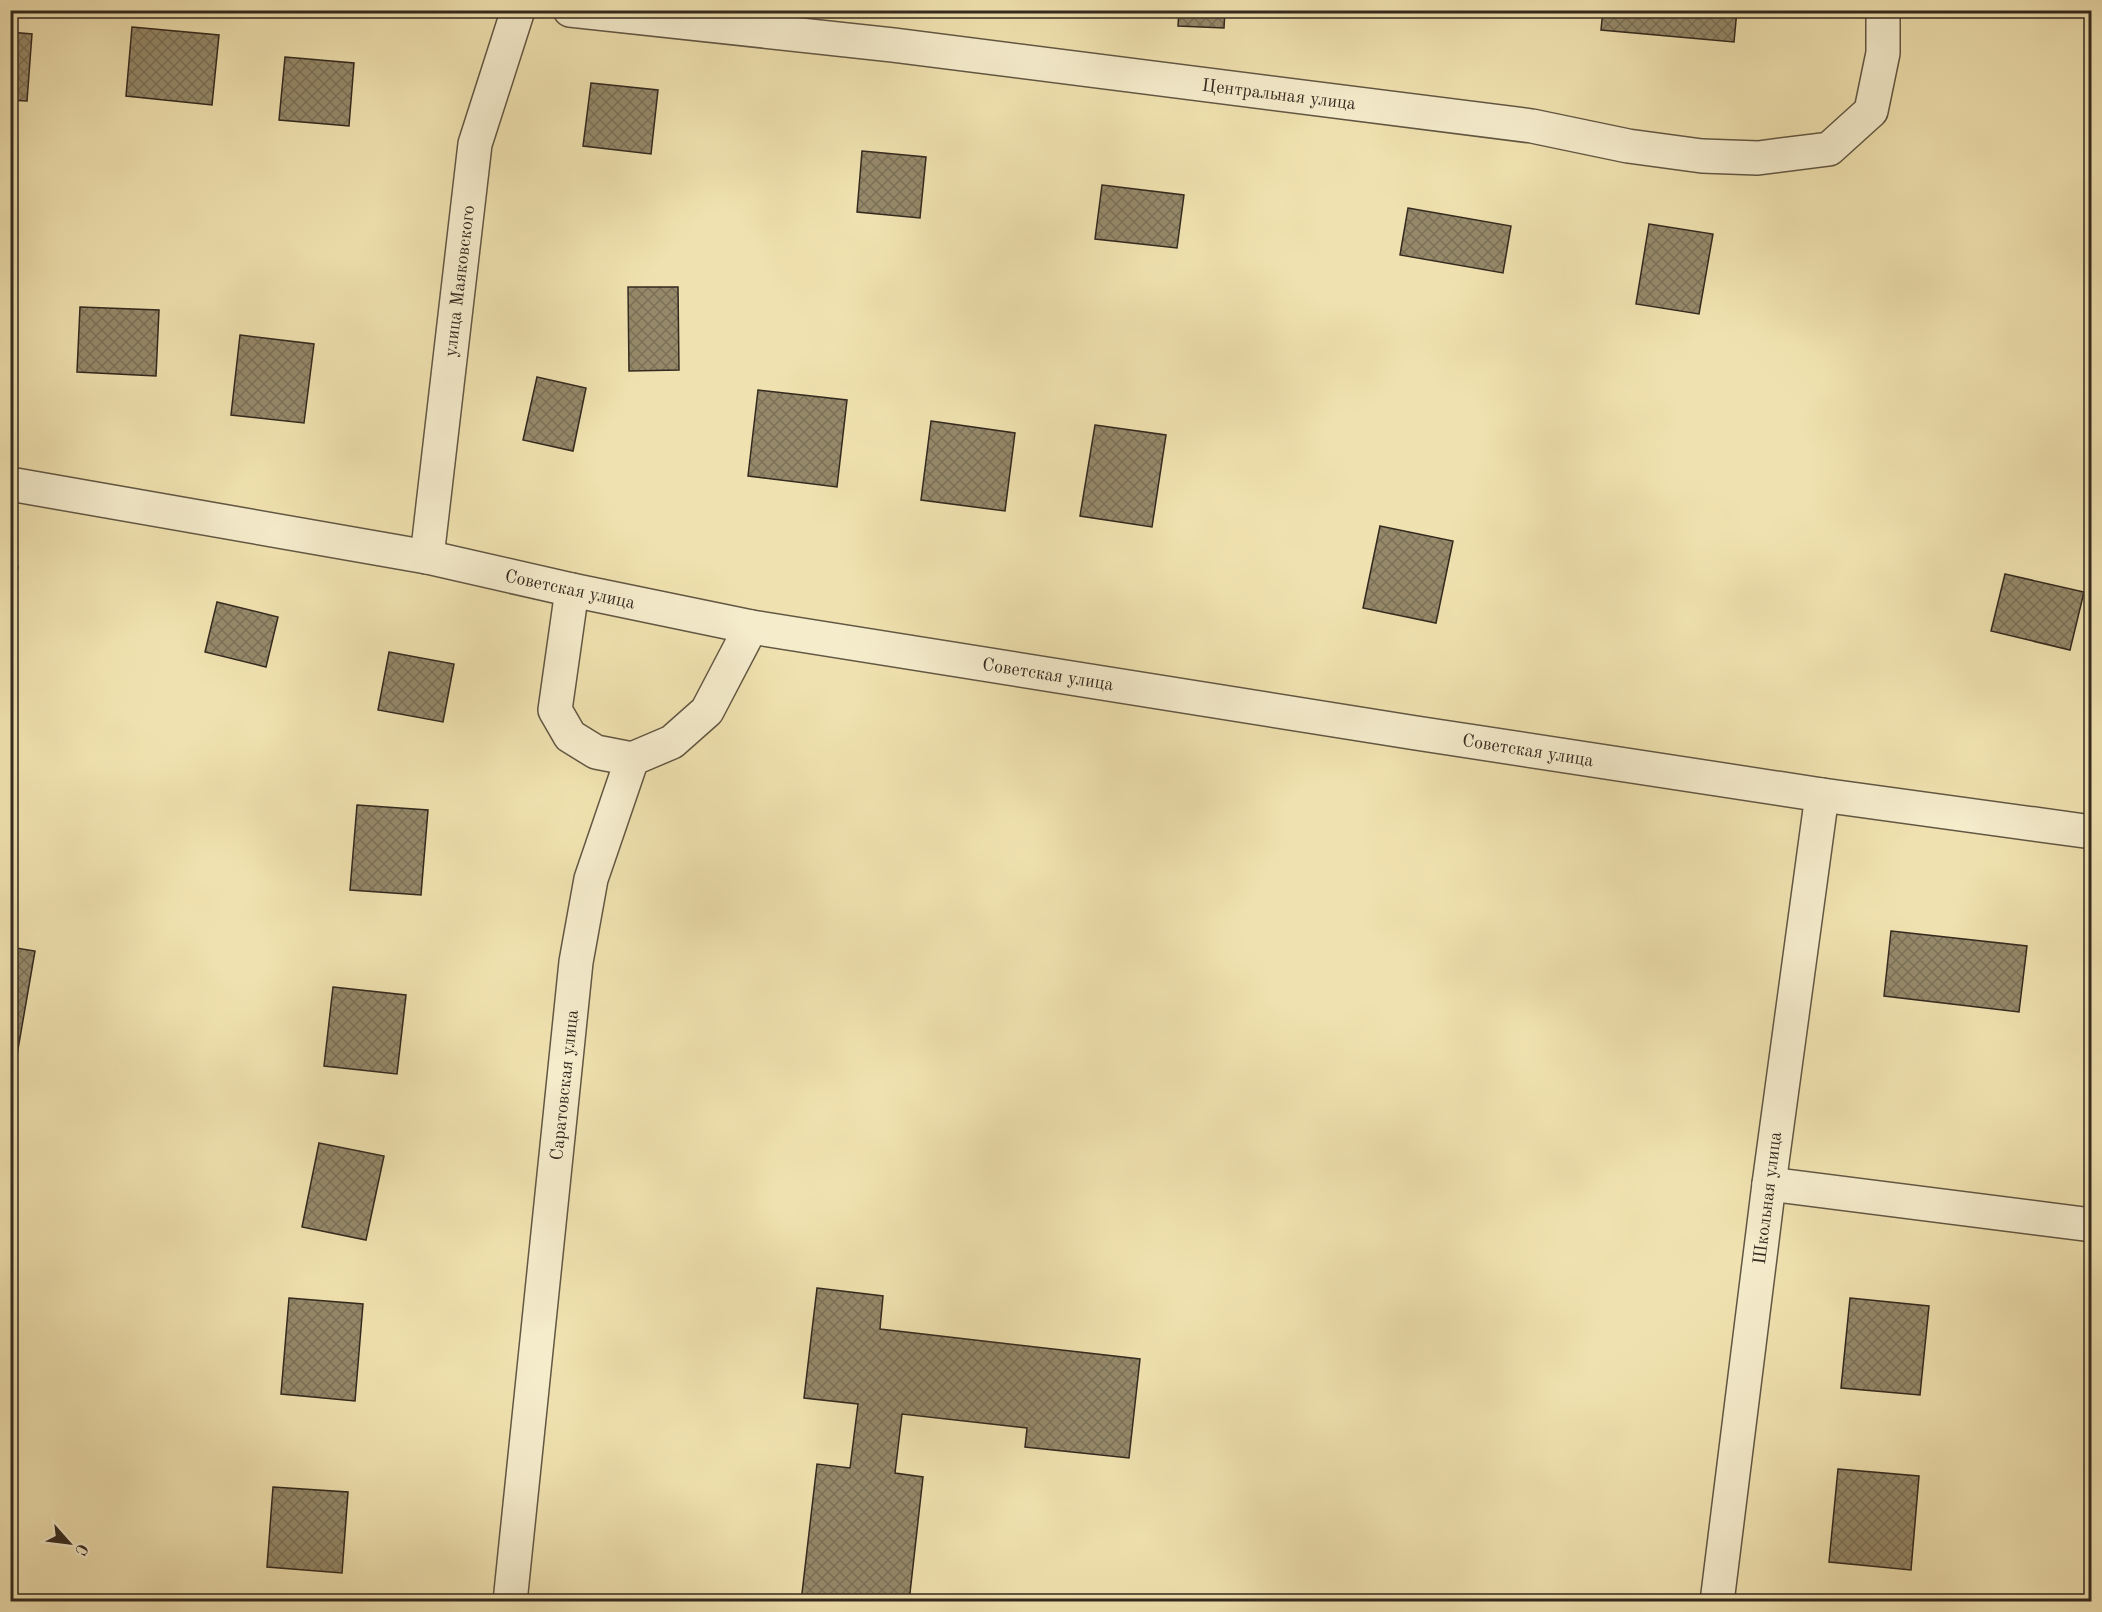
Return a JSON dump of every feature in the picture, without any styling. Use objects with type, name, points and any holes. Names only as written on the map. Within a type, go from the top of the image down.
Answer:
[{"type":"street","name":"улица Маяковского","points":[[427,557],[475,144],[518,10]]},
{"type":"street","name":"Центральная улица","points":[[570,10],[893,45],[1532,126],[1628,147],[1702,156],[1758,158],[1829,149],[1870,111],[1883,53],[1883,10]]},
{"type":"street","name":"Советская улица","points":[[10,484],[427,557],[752,627],[1405,732],[1822,795],[2091,832]]},
{"type":"street","points":[[572,590],[555,710],[570,736],[596,753],[632,759],[672,742],[707,711],[752,627]]},
{"type":"street","name":"Саратовская улица","points":[[510,1602],[576,962],[591,879],[632,759]]},
{"type":"street","name":"Школьная улица","points":[[1717,1602],[1768,1184],[1822,795]]},
{"type":"street","points":[[1768,1184],[2091,1225]]},
{"type":"building","points":[[1179,10],[1225,10],[1224,28],[1178,26]]},
{"type":"building","points":[[1603,10],[1737,10],[1734,42],[1601,30]]},
{"type":"building","points":[[132,27],[219,35],[212,105],[126,96]]},
{"type":"building","points":[[10,32],[32,34],[27,101],[10,100]]},
{"type":"building","points":[[285,57],[354,63],[349,126],[279,120]]},
{"type":"building","points":[[591,83],[658,90],[651,154],[583,146]]},
{"type":"building","points":[[862,151],[926,157],[920,218],[857,212]]},
{"type":"building","points":[[1102,185],[1184,195],[1177,248],[1095,239]]},
{"type":"building","points":[[1408,208],[1511,226],[1503,273],[1400,255]]},
{"type":"building","points":[[1649,224],[1713,234],[1699,314],[1636,304]]},
{"type":"building","points":[[628,287],[678,287],[679,370],[629,371]]},
{"type":"building","points":[[80,307],[159,310],[156,376],[77,372]]},
{"type":"building","points":[[240,335],[314,344],[304,423],[231,415]]},
{"type":"building","points":[[537,377],[586,388],[573,451],[523,440]]},
{"type":"building","points":[[758,390],[847,400],[837,487],[748,476]]},
{"type":"building","points":[[931,421],[1015,433],[1005,511],[921,500]]},
{"type":"building","points":[[1095,425],[1166,435],[1152,527],[1080,516]]},
{"type":"building","points":[[1380,526],[1453,541],[1436,623],[1363,608]]},
{"type":"building","points":[[10,565],[18,567],[10,600]]},
{"type":"building","points":[[2005,574],[2084,592],[2070,650],[1991,631]]},
{"type":"building","points":[[217,602],[278,617],[266,667],[205,652]]},
{"type":"building","points":[[389,652],[454,664],[443,722],[378,710]]},
{"type":"building","points":[[357,805],[428,810],[421,895],[350,890]]},
{"type":"building","points":[[1891,931],[2027,946],[2019,1012],[1884,996]]},
{"type":"building","points":[[10,947],[35,951],[17,1055],[10,1054]]},
{"type":"building","points":[[333,987],[406,995],[397,1074],[324,1066]]},
{"type":"building","points":[[319,1143],[384,1156],[366,1240],[302,1227]]},
{"type":"building","points":[[817,1288],[883,1296],[880,1329],[1140,1359],[1129,1458],[1025,1447],[1027,1428],[902,1414],[895,1473],[923,1477],[909,1602],[801,1602],[817,1464],[850,1468],[858,1404],[804,1398]]},
{"type":"building","points":[[289,1298],[363,1304],[355,1401],[281,1394]]},
{"type":"building","points":[[1850,1298],[1929,1306],[1920,1395],[1841,1388]]},
{"type":"building","points":[[1838,1469],[1919,1476],[1911,1570],[1829,1562]]},
{"type":"building","points":[[273,1487],[348,1492],[342,1573],[267,1567]]}]
